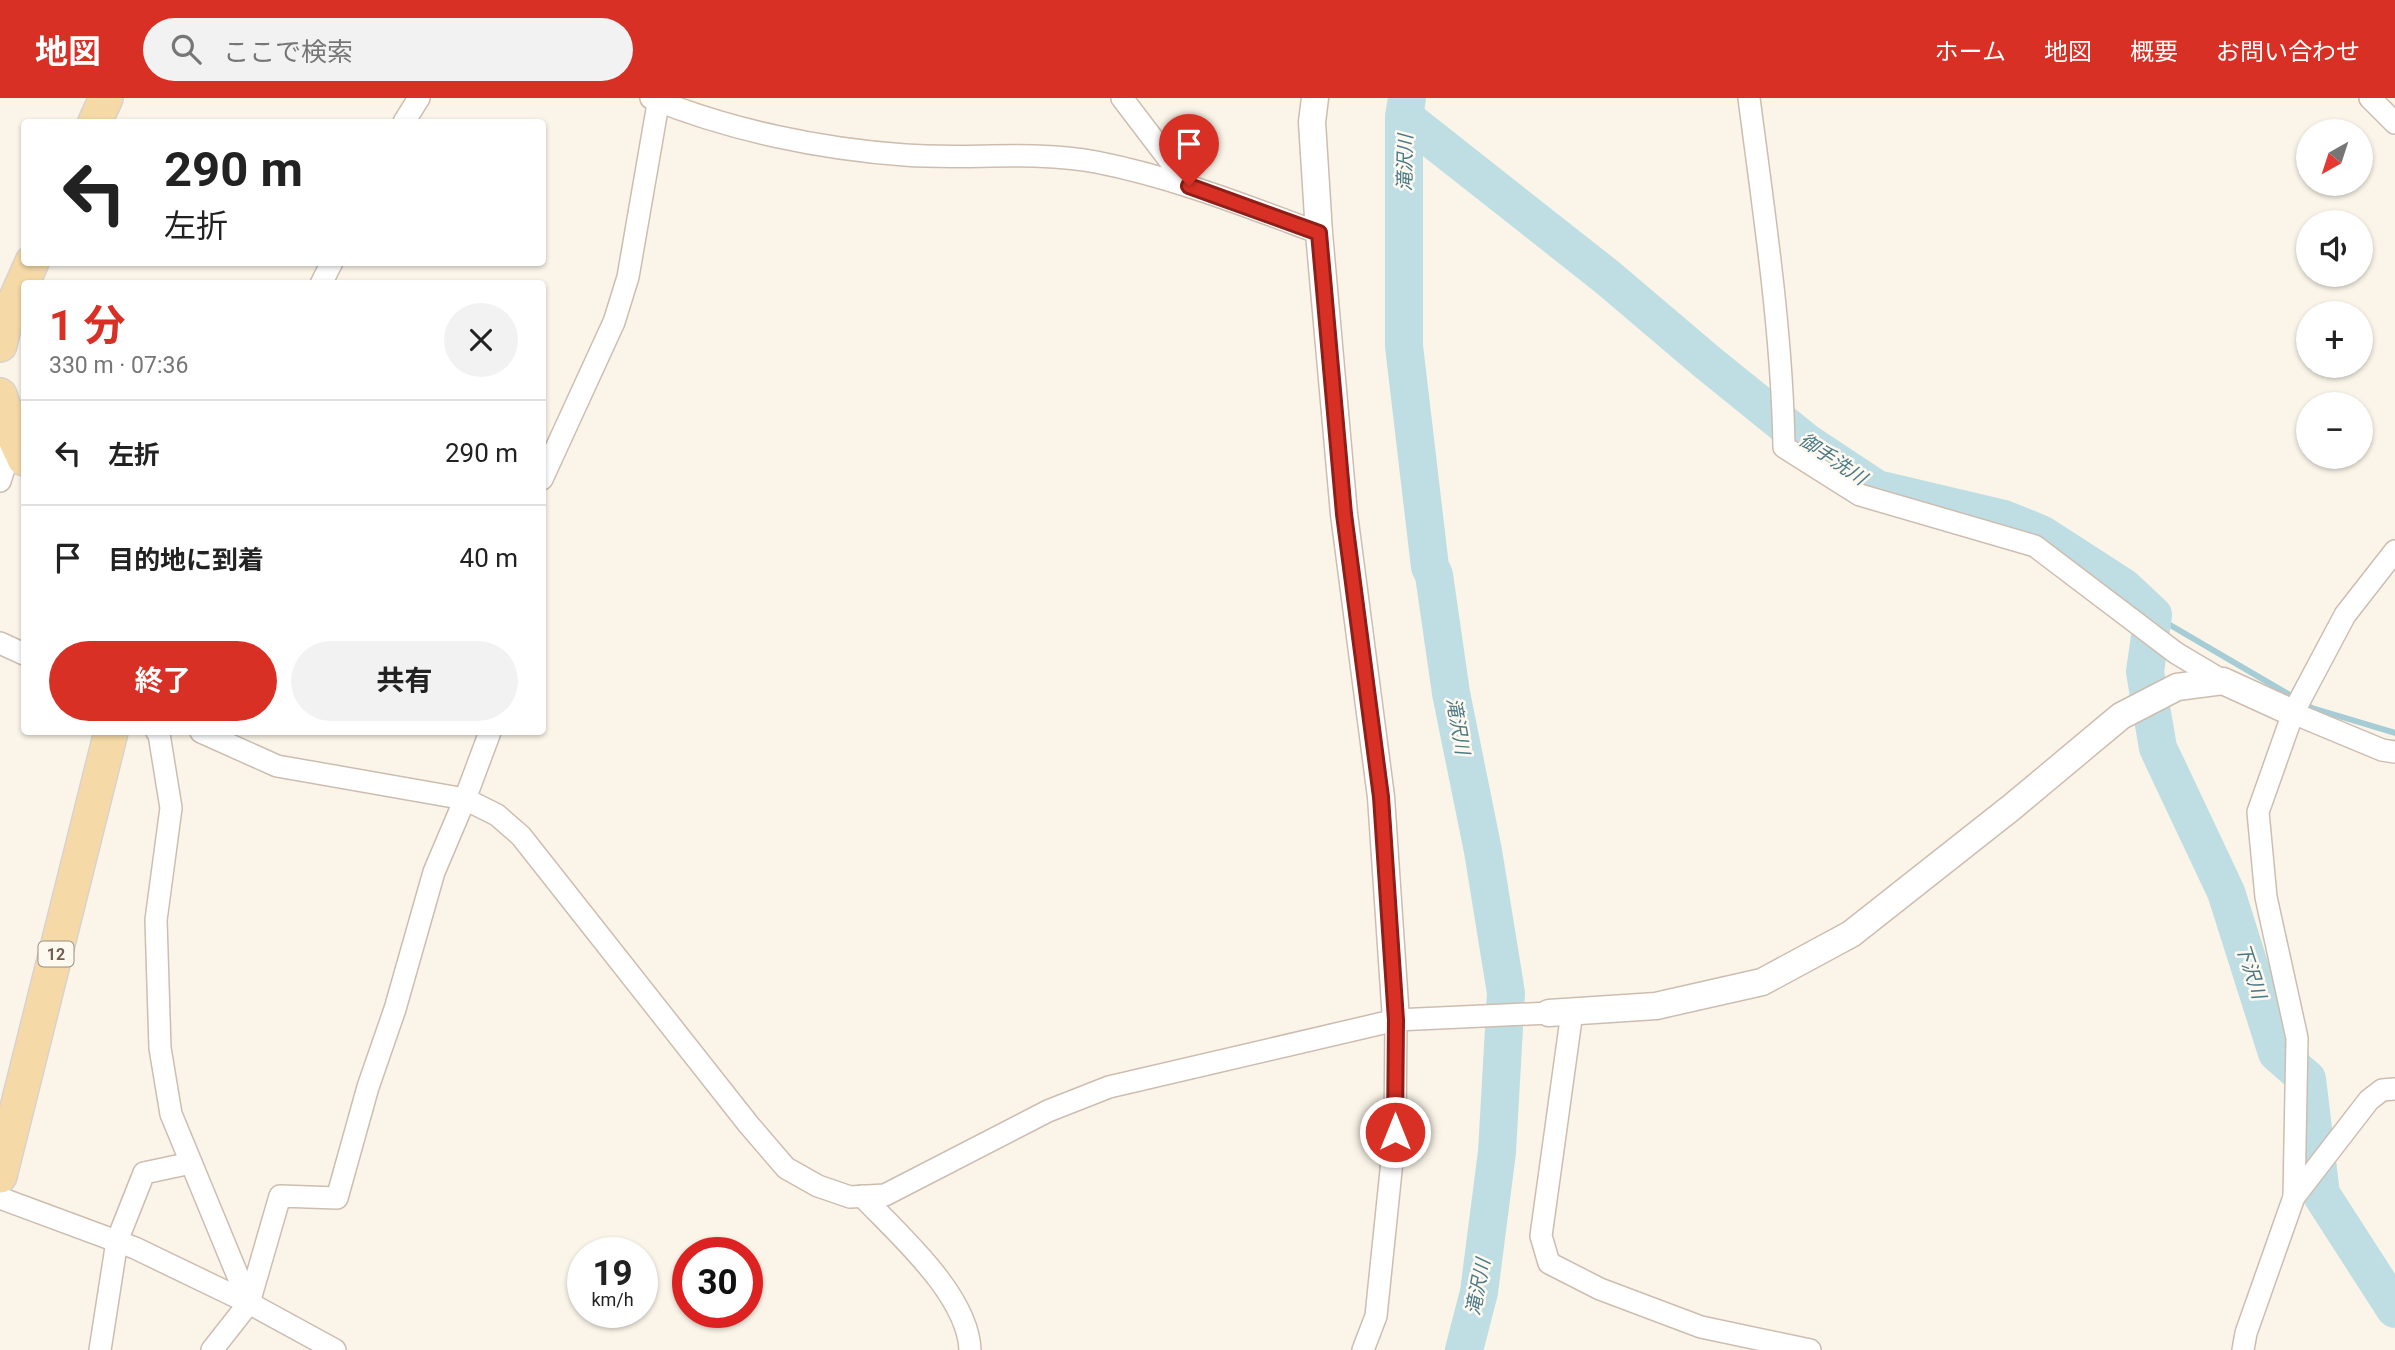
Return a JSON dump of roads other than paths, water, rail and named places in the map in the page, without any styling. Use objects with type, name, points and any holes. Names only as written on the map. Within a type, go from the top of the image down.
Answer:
[{"type":"main road","points":[[96,119],[106,98]]},
{"type":"main road","points":[[0,345],[5,323],[21,288]]},
{"type":"main road","points":[[0,395],[19,448]]},
{"type":"main road","name":"12","points":[[0,1176],[110,735]]},
{"type":"street","points":[[406,119],[419,98]]},
{"type":"street","points":[[1122,98],[1189,186]]},
{"type":"street","points":[[1315,98],[1312,122],[1319,233],[1344,514],[1381,797],[1396,1020],[1394,1145],[1376,1316],[1363,1350]]},
{"type":"street","points":[[1749,98],[1770,260],[1783,390],[1784,447],[1860,495],[2035,545],[2176,653],[2223,681],[2382,750],[2395,752]]},
{"type":"street","points":[[2370,98],[2395,123]]},
{"type":"street","points":[[546,470],[614,322],[628,277],[656,99],[711,119],[825,146],[906,155],[1029,156],[1095,162],[1189,186],[1319,233]]},
{"type":"street","points":[[0,481],[19,448]]},
{"type":"street","points":[[2299,1191],[2295,1090],[2297,1038],[2266,897],[2258,812],[2294,713],[2346,615],[2395,551]]},
{"type":"street","points":[[0,643],[21,653]]},
{"type":"street","points":[[208,735],[277,766],[465,799],[497,815],[521,836],[786,1168],[818,1186],[850,1197],[884,1195],[1048,1111],[1109,1087],[1396,1020],[1656,1006],[1762,982],[1851,934],[2012,807],[2121,716],[2177,687],[2223,681]]},
{"type":"street","points":[[159,735],[171,807],[156,920],[160,1048],[171,1114],[249,1303]]},
{"type":"street","points":[[212,1350],[249,1303],[280,1196],[337,1198],[434,872],[465,799],[488,735]]},
{"type":"street","points":[[1560,1012],[1541,1236],[1549,1263],[1600,1289],[1701,1328],[1810,1350]]},
{"type":"street","points":[[2243,1350],[2246,1333],[2299,1191],[2369,1100],[2382,1090],[2395,1089]]},
{"type":"street","points":[[100,1350],[117,1241],[144,1173],[191,1163]]},
{"type":"street","points":[[862,1196],[918,1255],[954,1299],[970,1341],[970,1350]]},
{"type":"street","points":[[0,1198],[117,1241],[249,1303],[335,1350]]},
{"type":"waterway","name":"滝沢川","points":[[1407,98],[1404,117],[1404,346],[1430,567],[1434,575],[1451,693],[1483,851],[1506,993],[1497,1152],[1479,1292],[1464,1350]]},
{"type":"waterway","name":"御手洗川","points":[[1404,117],[1607,277],[1806,442],[1877,489],[2004,519],[2041,534],[2123,587],[2153,615],[2145,672],[2158,748],[2226,892],[2277,1053],[2307,1079],[2321,1194],[2395,1309]]},
{"type":"waterway","name":"御手洗川","points":[[2153,615],[2312,708],[2395,733]]},
{"type":"water label","name":"下沢川","points":[[2251,971]]}]
